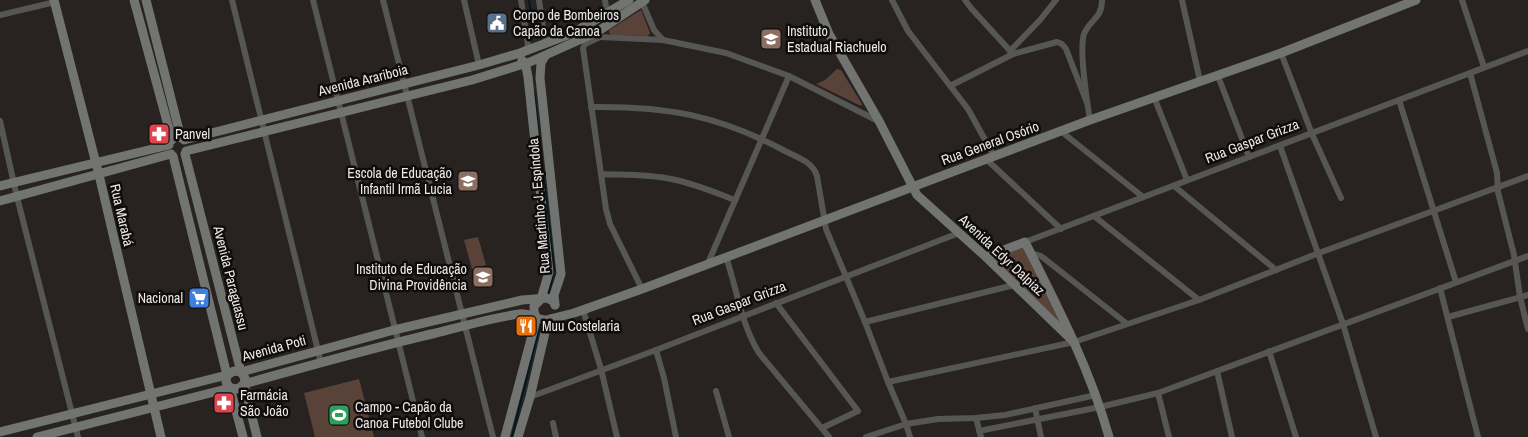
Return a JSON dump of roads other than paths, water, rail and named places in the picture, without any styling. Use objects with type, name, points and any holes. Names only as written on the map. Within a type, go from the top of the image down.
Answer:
[{"type":"main road","name":"Avenida Paraguassu","points":[[134,0],[175,145]]},
{"type":"main road","name":"Avenida Paraguassu","points":[[146,0],[175,145],[227,375],[226,382],[230,388],[242,437]]},
{"type":"main road","name":"Avenida Arariboia","points":[[629,0],[573,33],[526,51],[469,68],[261,120],[175,145],[179,157],[186,152],[451,86],[524,64],[598,34],[644,1]]},
{"type":"main road","name":"Avenida Edyr Dalpiaz","points":[[816,0],[829,34],[879,121],[917,195],[986,257],[1074,342]]},
{"type":"main road","name":"Rua General Osório","points":[[549,320],[578,312],[642,289],[1090,120],[1281,53],[1397,4],[1416,0]]},
{"type":"main road","name":"Rua Marabá","points":[[55,1],[96,162],[161,437]]},
{"type":"main road","name":"Rua Martinho J. Espíndola","points":[[518,437],[549,320],[556,312],[554,295],[560,274],[540,78],[541,63],[550,48],[547,43]]},
{"type":"main road","points":[[524,64],[522,57],[526,51]]},
{"type":"main road","name":"Rua Martinho J. Espíndola","points":[[505,437],[536,316],[534,306],[541,299],[549,272],[528,78],[524,64]]},
{"type":"main road","points":[[469,68],[472,80]]},
{"type":"main road","points":[[448,73],[451,86]]},
{"type":"main road","points":[[385,89],[389,101]]},
{"type":"main road","points":[[308,108],[311,121]]},
{"type":"main road","name":"Avenida Paraguassu","points":[[175,145],[187,145],[186,152],[241,372],[245,378],[244,384],[257,437]]},
{"type":"main road","points":[[0,186],[175,145]]},
{"type":"main road","points":[[0,201],[99,175],[175,145]]},
{"type":"main road","points":[[1025,242],[1074,342],[1096,395],[1109,437]]},
{"type":"main road","name":"Rua Gaspar Grizza","points":[[986,257],[1025,242]]},
{"type":"main road","name":"Avenida Poti","points":[[0,432],[227,375],[234,371],[241,372],[394,330],[522,300],[547,298],[553,301],[555,306]]},
{"type":"main road","points":[[555,306],[578,312]]},
{"type":"main road","name":"Avenida Poti","points":[[37,437],[153,406],[230,388],[238,389],[244,384],[397,342],[464,326],[521,313],[549,320]]},
{"type":"street","points":[[232,0],[321,363]]},
{"type":"street","points":[[313,0],[422,437]]},
{"type":"street","points":[[383,0],[493,437]]},
{"type":"street","points":[[464,0],[479,65]]},
{"type":"street","points":[[521,0],[528,45],[526,51]]},
{"type":"street","points":[[539,0],[547,43]]},
{"type":"street","points":[[605,0],[607,14]]},
{"type":"street","points":[[892,0],[908,31],[968,110],[990,158],[1060,229]]},
{"type":"street","points":[[965,0],[970,8],[1012,52]]},
{"type":"street","points":[[1012,52],[1056,0]]},
{"type":"street","points":[[1090,120],[1082,45],[1084,34],[1101,12],[1102,0]]},
{"type":"street","points":[[1182,0],[1200,81]]},
{"type":"street","points":[[1462,0],[1484,67]]},
{"type":"street","points":[[0,15],[55,1]]},
{"type":"street","points":[[644,1],[654,30],[663,40]]},
{"type":"street","points":[[642,289],[610,224],[601,174],[583,48],[585,44],[598,34],[663,40],[726,53],[789,76],[879,121]]},
{"type":"street","points":[[950,86],[1012,52],[1053,42],[1062,44],[1066,49],[1087,102]]},
{"type":"street","name":"Rua Gaspar Grizza","points":[[1025,242],[1528,51]]},
{"type":"street","points":[[1281,53],[1312,134],[1341,198]]},
{"type":"street","points":[[1470,73],[1497,173],[1498,192],[1514,255],[1520,297],[1528,329]]},
{"type":"street","points":[[708,264],[789,76]]},
{"type":"street","points":[[1218,76],[1249,157]]},
{"type":"street","points":[[1154,97],[1187,180]]},
{"type":"street","points":[[1399,100],[1456,282]]},
{"type":"street","points":[[591,106],[635,106],[674,111],[706,118],[737,127],[762,138],[808,163],[816,172],[823,220],[910,437]]},
{"type":"street","points":[[0,122],[13,183],[78,437]]},
{"type":"street","points":[[1062,132],[1143,197]]},
{"type":"street","points":[[1280,146],[1343,324],[1376,437]]},
{"type":"street","points":[[601,174],[671,179],[696,185],[735,200]]},
{"type":"street","points":[[888,382],[1074,342],[1126,323],[1200,300],[1319,253],[1528,176]]},
{"type":"street","points":[[1174,186],[1276,270]]},
{"type":"street","points":[[1094,216],[1200,300]]},
{"type":"street","name":"Rua Gaspar Grizza","points":[[530,396],[656,350],[959,233]]},
{"type":"street","points":[[1031,253],[1041,256],[1126,323]]},
{"type":"street","points":[[976,418],[980,434],[1158,393],[1528,256]]},
{"type":"street","points":[[726,257],[742,316],[753,343],[759,353],[829,437]]},
{"type":"street","points":[[865,322],[1014,285]]},
{"type":"street","points":[[1440,288],[1478,437]]},
{"type":"street","points":[[1448,316],[1528,295]]},
{"type":"street","points":[[776,303],[858,411],[822,428]]},
{"type":"street","points":[[578,312],[601,369],[617,437]]},
{"type":"street","points":[[656,350],[664,378],[676,437]]},
{"type":"street","points":[[1269,352],[1296,437]]},
{"type":"street","points":[[1217,370],[1232,437]]},
{"type":"street","points":[[716,390],[730,437]]},
{"type":"street","points":[[1158,393],[1169,437]]},
{"type":"street","points":[[866,437],[906,424],[938,419],[976,418],[1096,395]]},
{"type":"street","points":[[1034,408],[1041,437]]},
{"type":"street","points":[[553,423],[556,437]]},
{"type":"waterway","points":[[529,0],[532,18]]},
{"type":"waterway","points":[[534,92],[554,270],[549,293]]},
{"type":"waterway","points":[[512,437],[539,328]]},
{"type":"place","name":"Corpo de Bombeiros Capão da Canoa","points":[[497,23]]},
{"type":"place","name":"Instituto Estadual Riachuelo","points":[[771,39]]},
{"type":"place","name":"Panvel","points":[[159,134]]},
{"type":"place","name":"Escola de Educação Infantil Irmã Lucia","points":[[468,181]]},
{"type":"place","name":"Instituto de Educação Divina Providência","points":[[483,277]]},
{"type":"place","name":"Nacional","points":[[199,298]]},
{"type":"place","name":"Muu Costelaria","points":[[526,326]]},
{"type":"place","name":"Farmácia São João","points":[[224,403]]},
{"type":"place","name":"Campo - Capão da Canoa Futebol Clube","points":[[339,415]]}]
